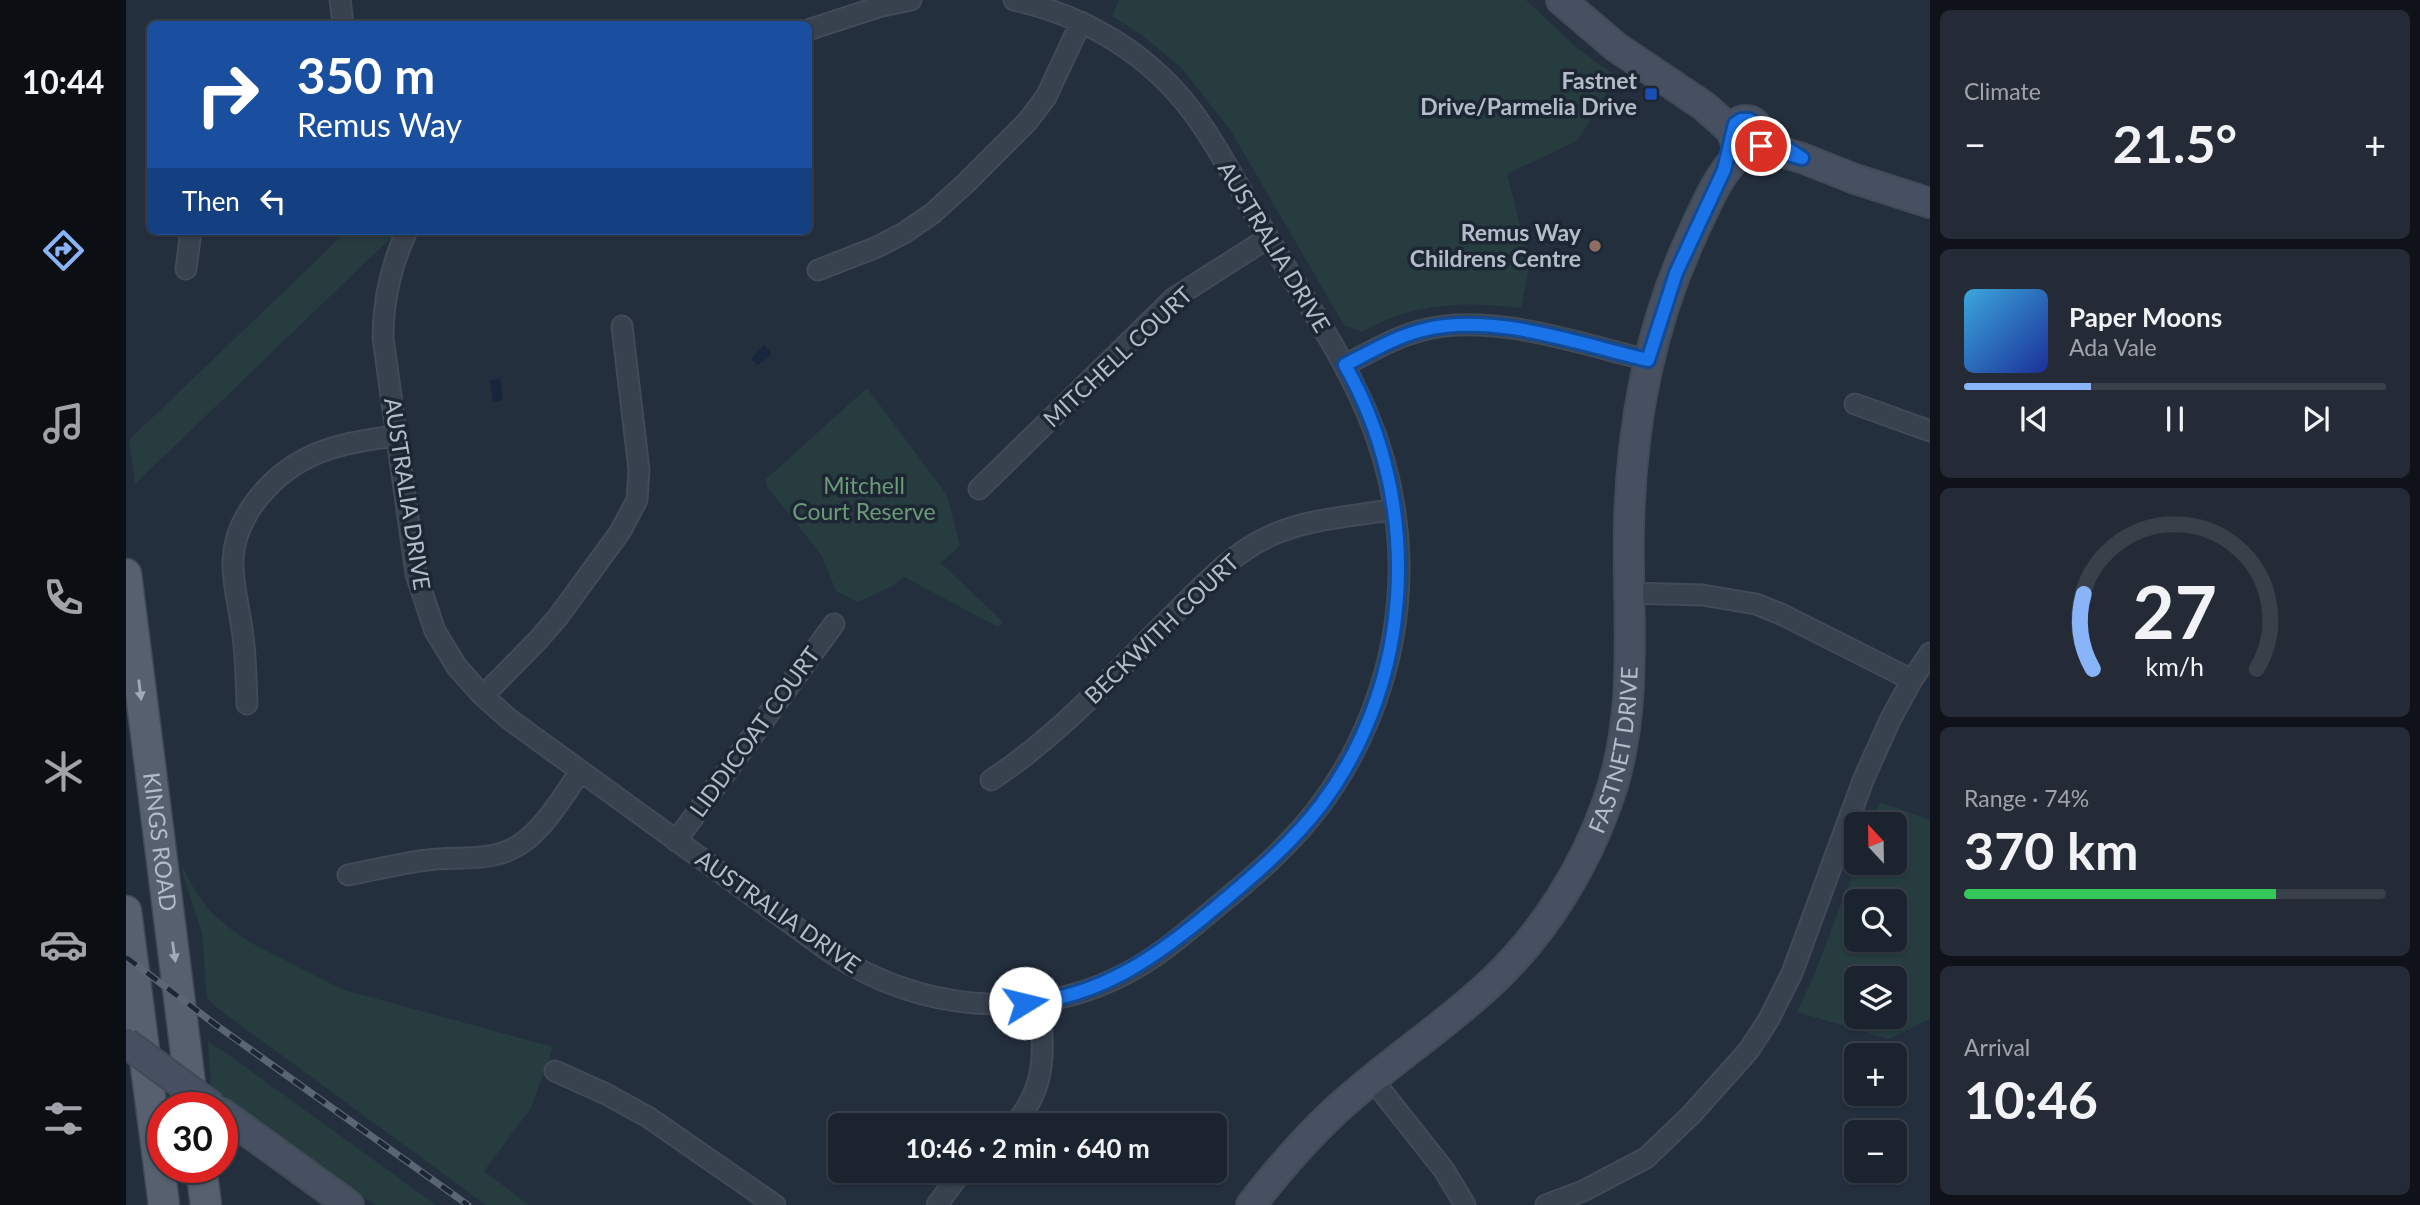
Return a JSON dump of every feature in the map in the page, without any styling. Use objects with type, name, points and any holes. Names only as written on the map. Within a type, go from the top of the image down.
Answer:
[{"type":"main road","name":"KINGS ROAD","points":[[126,574],[191,1092]]},
{"type":"main road","name":"KINGS ROAD","points":[[126,911],[164,1205]]},
{"type":"main road","points":[[203,1183],[206,1205]]},
{"type":"street","points":[[340,0],[343,21]]},
{"type":"street","points":[[812,28],[877,4],[911,0]]},
{"type":"street","name":"AUSTRALIA DRIVE","points":[[405,235],[392,270],[383,319],[383,338],[412,556],[424,602],[445,648],[457,667],[483,696],[580,772],[830,953],[873,977],[913,992],[952,1001],[1000,1004],[1039,1002],[1103,984],[1126,974],[1156,955],[1264,867],[1321,806],[1343,772],[1363,733],[1383,680],[1390,653],[1398,586],[1397,536],[1384,457],[1359,392],[1209,137],[1175,91],[1132,51],[1081,22],[1048,8],[1014,0]]},
{"type":"street","points":[[1560,0],[1646,68],[1745,133],[1855,179],[1930,203]]},
{"type":"street","points":[[818,270],[877,247],[904,233],[933,213],[966,183],[1027,122],[1046,97],[1081,22]]},
{"type":"street","name":"FASTNET DRIVE","points":[[1251,1205],[1332,1113],[1495,979],[1533,937],[1575,874],[1607,804],[1621,753],[1631,679],[1629,527],[1632,476],[1637,421],[1648,360],[1676,273],[1724,170],[1745,133]]},
{"type":"street","points":[[186,269],[190,235]]},
{"type":"street","name":"MITCHELL COURT","points":[[979,489],[1174,298],[1268,238]]},
{"type":"street","points":[[1345,365],[1406,335],[1423,330],[1475,324],[1532,332],[1648,360]]},
{"type":"street","points":[[483,696],[558,617],[620,533],[636,500],[639,470],[621,326]]},
{"type":"street","points":[[1855,404],[1930,431]]},
{"type":"street","points":[[247,704],[244,646],[233,561],[238,533],[246,515],[276,480],[307,458],[351,442],[396,436]]},
{"type":"street","name":"BECKWITH COURT","points":[[991,780],[1023,759],[1056,732],[1237,555],[1263,539],[1293,527],[1394,509]]},
{"type":"street","points":[[1630,593],[1702,595],[1756,604],[1912,680]]},
{"type":"street","name":"LIDDICOAT COURT","points":[[676,841],[834,624]]},
{"type":"street","points":[[1546,1205],[1583,1191],[1646,1158],[1691,1115],[1749,1050],[1792,972],[1864,778],[1891,718],[1930,653]]},
{"type":"street","points":[[348,875],[429,859],[484,857],[512,849],[523,843],[540,826],[580,772]]},
{"type":"street","points":[[1023,1113],[1033,1099],[1043,1064],[1039,1002]]},
{"type":"street","points":[[126,1043],[193,1092]]},
{"type":"street","points":[[555,1071],[648,1117],[775,1205]]},
{"type":"street","points":[[1372,1079],[1432,1154],[1465,1205]]},
{"type":"street","points":[[238,1125],[349,1205]]},
{"type":"street","points":[[937,1205],[953,1183]]},
{"type":"green space","points":[[1119,0],[1526,0],[1577,48],[1617,77],[1577,141],[1507,174],[1530,263],[1521,308],[1459,305],[1400,315],[1362,332],[1344,325],[1231,131],[1181,67],[1143,36],[1112,16]]},
{"type":"green space","points":[[343,235],[394,235],[135,484],[129,440]]},
{"type":"green space","name":"Mitchell Court Reserve","points":[[867,388],[947,495],[960,546],[941,563],[1003,622],[998,627],[904,577],[893,586],[857,602],[836,591],[822,556],[768,488],[765,480]]},
{"type":"green space","points":[[1880,802],[1908,812],[1876,812]]},
{"type":"green space","points":[[1908,812],[1930,820],[1930,1019],[1889,1039],[1855,1029],[1907,1029],[1907,966],[1844,966],[1844,1026],[1797,1012],[1844,897],[1844,952],[1907,952],[1907,889],[1847,889],[1852,875],[1908,875]]},
{"type":"green space","points":[[182,864],[188,879],[208,909],[228,927],[251,943],[341,989],[553,1047],[531,1108],[484,1171],[529,1205],[486,1205],[207,998],[202,933],[183,875]]},
{"type":"green space","points":[[208,1041],[436,1205],[375,1205],[238,1108],[238,1092],[215,1092],[211,1089]]},
{"type":"water","points":[[764,345],[771,352],[770,356],[758,365],[751,359]]},
{"type":"water","points":[[500,379],[503,400],[493,402],[490,380]]},
{"type":"railway","points":[[126,957],[216,1025],[468,1205]]},
{"type":"place","name":"Fastnet Drive/Parmelia Drive","points":[[1651,94]]},
{"type":"place","name":"Remus Way Childrens Centre","points":[[1595,246]]},
{"type":"route","points":[[1025,1003],[1057,998],[1103,984],[1126,974],[1172,944],[1285,847],[1321,806],[1353,755],[1383,680],[1390,653],[1399,561],[1394,509],[1384,457],[1377,433],[1345,365],[1406,335],[1423,330],[1475,324],[1532,332],[1648,360],[1676,273],[1724,170],[1735,124],[1745,119],[1754,122],[1764,134],[1802,158],[1761,146]]}]
